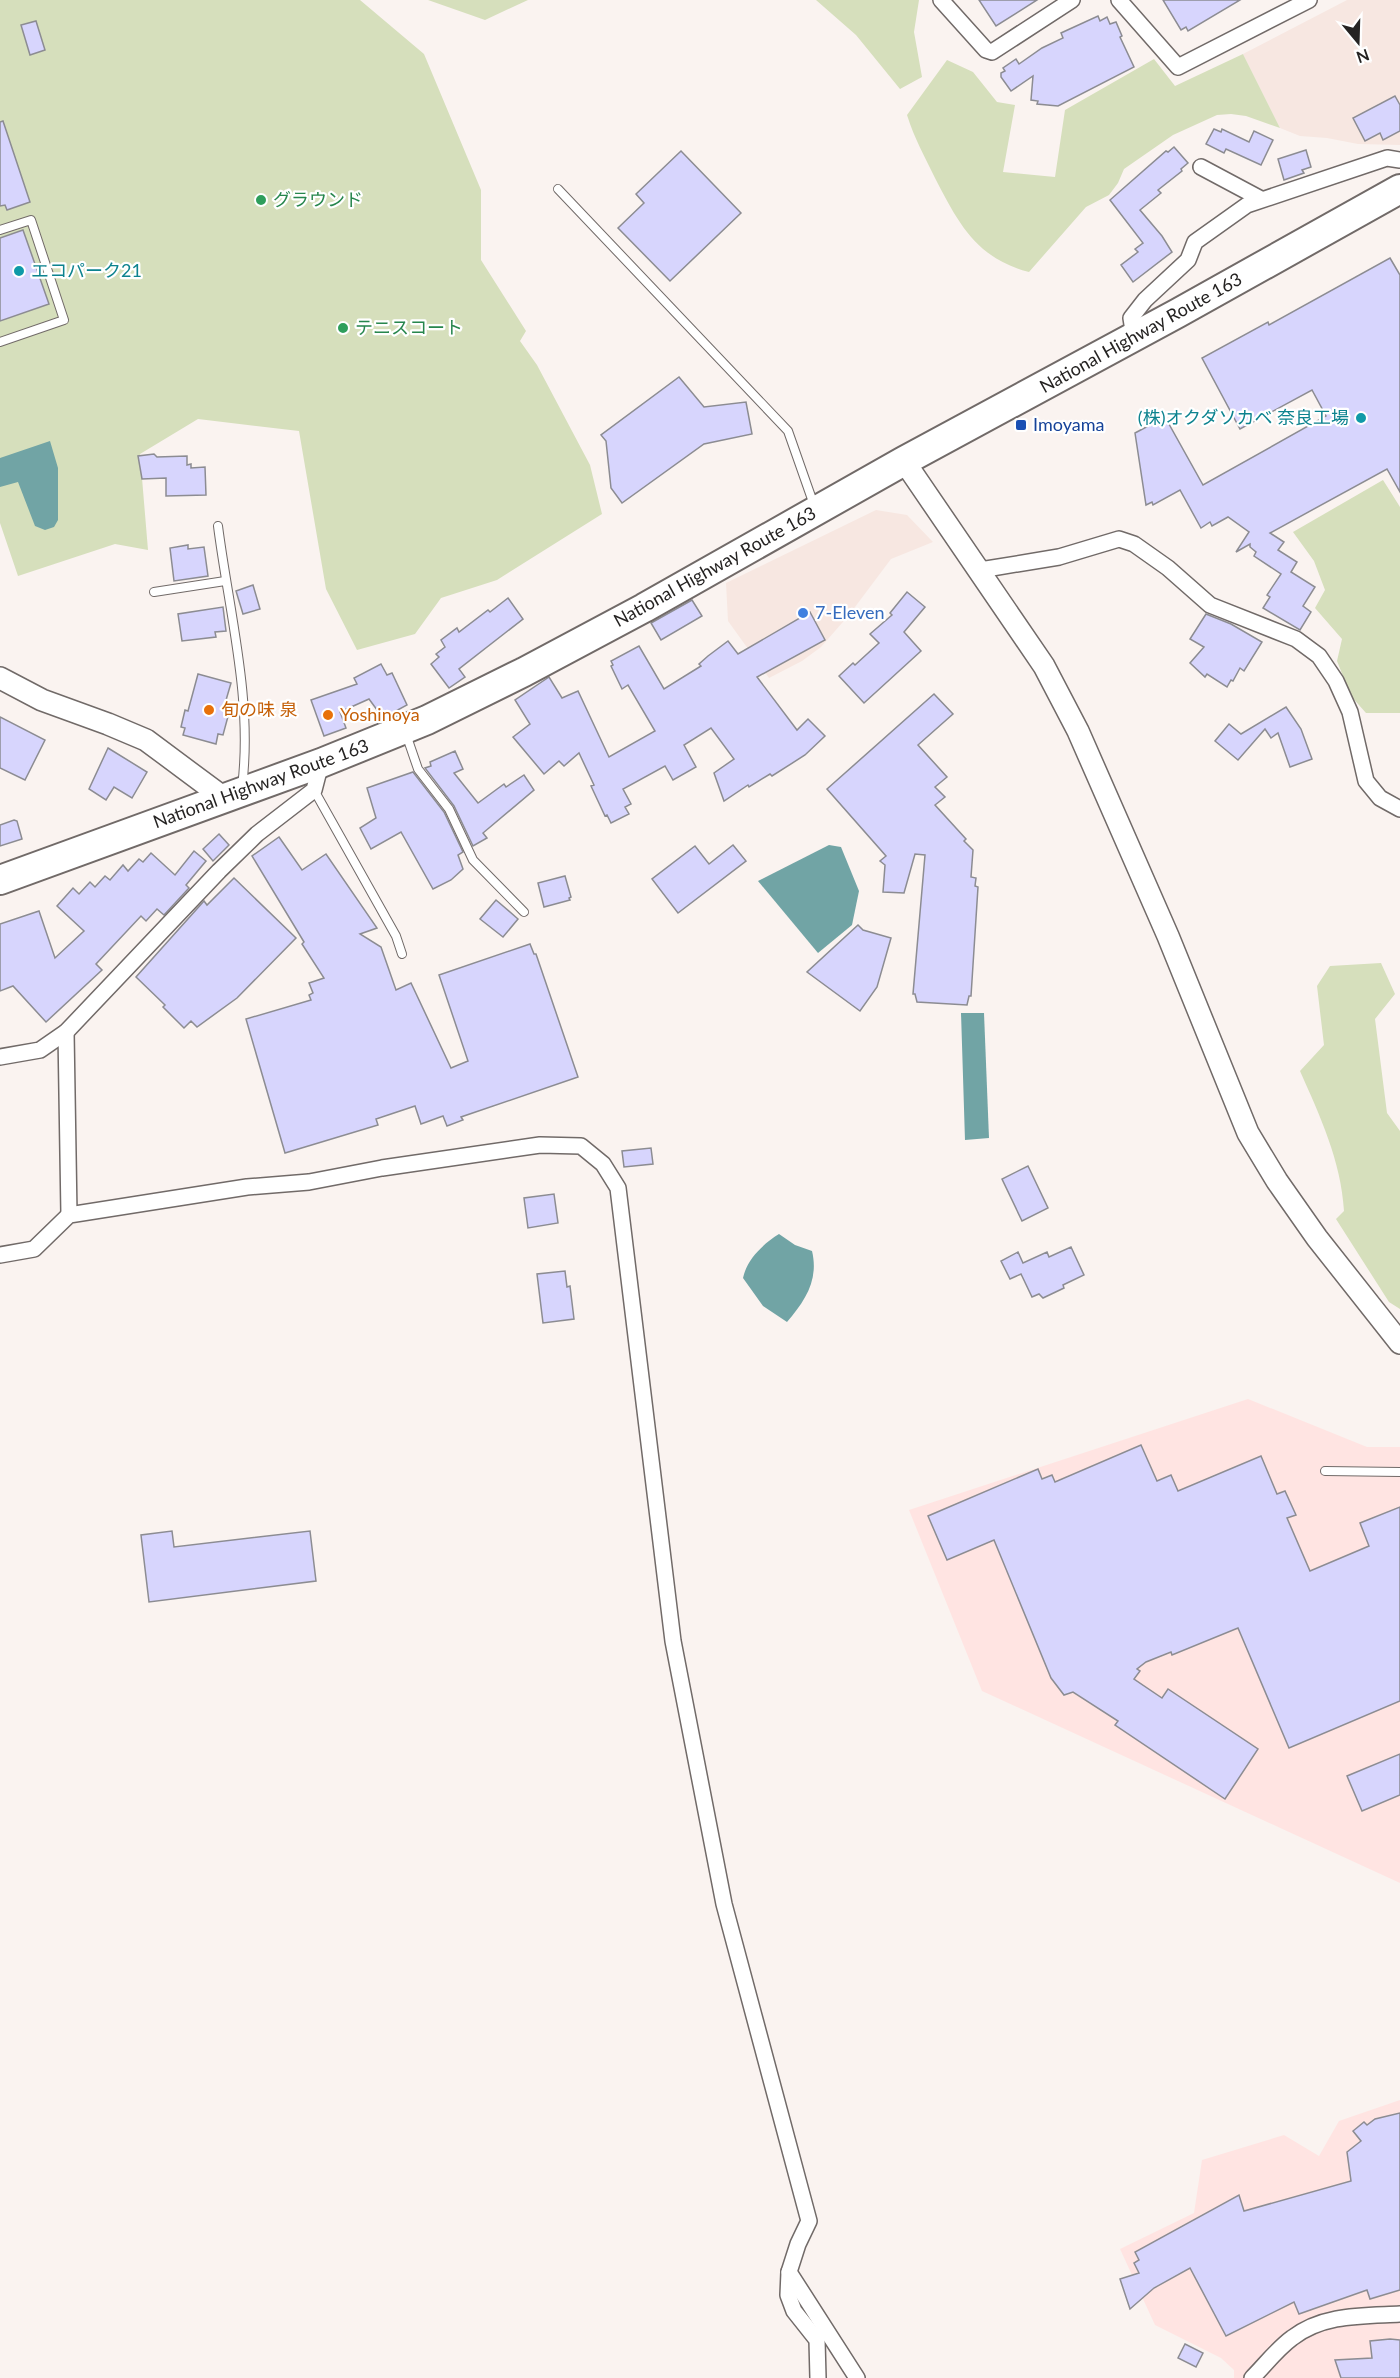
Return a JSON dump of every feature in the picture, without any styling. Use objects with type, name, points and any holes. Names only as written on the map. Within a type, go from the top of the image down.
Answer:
[{"type":"highway","name":"National Highway Route 163","points":[[0,880],[232,795],[318,776],[404,729],[524,672],[644,608],[904,461],[1134,337],[1400,189]]},
{"type":"street","points":[[941,0],[986,51],[992,52],[1072,0]]},
{"type":"street","points":[[1119,0],[1178,67],[1309,0]]},
{"type":"street","points":[[1134,337],[1131,318],[1145,300],[1188,260],[1195,242],[1247,205],[1387,158],[1400,160]]},
{"type":"street","points":[[1201,167],[1261,200]]},
{"type":"street","points":[[904,461],[1044,666],[1078,731],[1168,936],[1248,1133],[1277,1181],[1317,1238],[1400,1343]]},
{"type":"street","points":[[980,570],[1059,557],[1119,539],[1134,544],[1168,568],[1210,605],[1296,639],[1319,656],[1336,681],[1350,712],[1366,780],[1380,798],[1400,808]]},
{"type":"street","points":[[0,678],[42,700],[146,740],[232,795]]},
{"type":"street","points":[[0,1057],[40,1050],[66,1032],[219,871],[318,776]]},
{"type":"street","points":[[66,1032],[69,1215]]},
{"type":"street","points":[[0,1255],[34,1249],[69,1215],[247,1187],[309,1182],[382,1168],[540,1145],[581,1146],[603,1164],[618,1188],[673,1641],[696,1764],[724,1905],[809,2221],[798,2244],[789,2272],[788,2295],[794,2311],[817,2340],[818,2378]]},
{"type":"street","points":[[789,2272],[857,2378]]},
{"type":"street","points":[[1252,2378],[1291,2339],[1309,2326],[1338,2318],[1400,2314]]},
{"type":"lane","points":[[558,189],[788,432],[816,510]]},
{"type":"lane","points":[[0,230],[31,220],[64,320],[0,342]]},
{"type":"lane","points":[[218,526],[246,718],[245,763],[232,795]]},
{"type":"lane","points":[[154,592],[225,581]]},
{"type":"lane","points":[[404,729],[418,769],[449,809],[473,860],[524,912]]},
{"type":"lane","points":[[318,776],[396,936],[402,954]]},
{"type":"lane","points":[[1325,1471],[1400,1472]]},
{"type":"shaded area","points":[[1347,0],[1400,0],[1400,145],[1358,144],[1300,136],[1280,128],[1243,54]]},
{"type":"shaded area","points":[[876,510],[907,515],[933,542],[891,559],[849,615],[821,647],[802,661],[769,678],[728,621],[726,583]]},
{"type":"shaded area","points":[[1248,1399],[1367,1447],[1400,1447],[1400,1883],[982,1691],[909,1510]]},
{"type":"shaded area","points":[[1400,2100],[1400,2378],[1234,2378],[1234,2370],[1221,2358],[1155,2325],[1120,2249],[1194,2213],[1202,2160],[1284,2135],[1319,2156],[1339,2121]]},
{"type":"green space","points":[[0,0],[360,0],[424,54],[481,190],[481,260],[526,331],[520,341],[537,365],[590,465],[602,514],[497,580],[441,598],[415,634],[357,650],[326,589],[299,431],[198,419],[140,454],[148,550],[115,544],[18,576],[0,523]]},
{"type":"green space","points":[[428,0],[528,0],[485,20]]},
{"type":"green space","points":[[816,0],[919,0],[914,32],[922,77],[900,89],[856,35]]},
{"type":"green space","points":[[1243,54],[1280,128],[1246,116],[1231,114],[1217,115],[1173,135],[1124,169],[1109,195],[1086,207],[1029,272],[995,258],[971,237],[944,195],[907,115],[947,60],[973,72],[997,102],[1015,105],[1003,172],[1055,177],[1065,110],[1154,59],[1175,86]]},
{"type":"green space","points":[[1383,480],[1400,507],[1400,713],[1366,713],[1351,696],[1337,661],[1342,639],[1315,608],[1325,590],[1314,561],[1293,532]]},
{"type":"green space","points":[[1381,963],[1395,994],[1375,1019],[1387,1113],[1400,1131],[1400,1309],[1389,1302],[1336,1219],[1344,1211],[1339,1174],[1328,1139],[1300,1071],[1324,1045],[1317,986],[1330,966]]},
{"type":"water","points":[[50,441],[58,468],[58,520],[54,527],[45,530],[35,526],[18,482],[0,487],[0,458]]},
{"type":"water","points":[[829,845],[841,847],[859,891],[852,925],[818,953],[758,881]]},
{"type":"water","points":[[961,1013],[984,1013],[989,1138],[965,1140]]},
{"type":"water","points":[[779,1234],[795,1245],[812,1251],[814,1262],[809,1290],[787,1322],[763,1306],[743,1278],[756,1253]]},
{"type":"building","points":[[979,0],[1037,0],[996,26]]},
{"type":"building","points":[[1163,0],[1240,0],[1188,31],[1186,27],[1181,30]]},
{"type":"building","points":[[1098,16],[1100,21],[1107,17],[1110,24],[1116,22],[1122,36],[1120,37],[1134,67],[1058,106],[1037,104],[1038,101],[1031,100],[1033,76],[1011,91],[1001,77],[1001,73],[1005,71],[1003,68],[1016,59],[1019,64],[1042,48],[1063,38],[1061,33]]},
{"type":"building","points":[[36,21],[45,50],[30,55],[21,25]]},
{"type":"building","points":[[1395,96],[1400,105],[1400,131],[1383,140],[1380,133],[1365,141],[1353,118]]},
{"type":"building","points":[[3,121],[30,202],[7,210],[5,205],[0,206],[0,122]]},
{"type":"building","points":[[1214,129],[1221,132],[1222,129],[1249,142],[1254,131],[1273,140],[1261,165],[1226,149],[1224,153],[1206,144]]},
{"type":"building","points":[[1174,147],[1188,163],[1181,169],[1182,171],[1158,190],[1161,193],[1140,210],[1172,252],[1133,282],[1121,265],[1138,252],[1135,249],[1143,243],[1110,200],[1166,151]]},
{"type":"building","points":[[1306,150],[1311,167],[1302,170],[1304,173],[1284,180],[1278,159]]},
{"type":"building","points":[[681,151],[741,213],[670,281],[618,228],[644,203],[636,194]]},
{"type":"building","name":"エコパーク21","points":[[23,230],[49,304],[0,321],[0,238]]},
{"type":"building","points":[[1390,258],[1400,275],[1400,492],[1387,469],[1270,533],[1284,542],[1278,550],[1297,562],[1291,572],[1315,587],[1303,606],[1311,612],[1300,630],[1263,608],[1270,597],[1267,595],[1281,574],[1254,556],[1256,552],[1250,544],[1236,552],[1249,532],[1228,517],[1212,526],[1210,522],[1201,528],[1180,490],[1153,505],[1152,502],[1146,505],[1135,433],[1165,417],[1203,485],[1326,416],[1312,390],[1240,429],[1202,358],[1268,322],[1269,325]]},
{"type":"building","points":[[679,377],[704,407],[746,402],[752,434],[704,444],[622,503],[611,488],[606,441],[601,435]]},
{"type":"building","points":[[154,454],[157,457],[187,456],[187,465],[191,464],[191,468],[205,467],[206,495],[166,496],[166,478],[142,479],[138,456]]},
{"type":"building","points":[[188,545],[188,549],[204,547],[208,576],[174,581],[170,548]]},
{"type":"building","points":[[253,585],[260,609],[243,614],[236,591]]},
{"type":"building","points":[[907,592],[925,607],[904,632],[921,651],[864,703],[839,676],[879,643],[870,634],[892,615],[890,613]]},
{"type":"building","points":[[508,598],[523,619],[459,669],[465,677],[449,688],[431,664],[439,657],[436,654],[445,647],[441,640],[457,628],[459,632]]},
{"type":"building","points":[[692,600],[702,616],[661,640],[651,623]]},
{"type":"building","points":[[223,607],[226,631],[215,632],[216,637],[182,641],[178,614]]},
{"type":"building","points":[[810,612],[825,640],[757,677],[797,730],[808,719],[825,736],[805,755],[772,776],[770,774],[749,787],[748,785],[724,801],[714,773],[734,759],[711,728],[684,745],[696,767],[673,780],[665,766],[623,789],[631,804],[625,807],[629,814],[611,823],[607,815],[605,816],[591,786],[594,785],[579,753],[564,766],[559,761],[544,774],[513,737],[530,724],[515,700],[549,677],[562,698],[578,691],[609,757],[655,731],[628,685],[622,689],[611,666],[613,665],[611,661],[639,646],[664,689],[701,666],[699,664],[728,641],[738,654]]},
{"type":"building","points":[[1206,614],[1231,624],[1262,642],[1244,671],[1240,668],[1227,687],[1207,674],[1205,677],[1190,663],[1204,647],[1190,639]]},
{"type":"building","points":[[381,664],[387,675],[392,673],[407,705],[383,718],[369,699],[340,712],[346,728],[324,736],[311,700],[357,684],[354,678]]},
{"type":"building","name":"旬の味 泉","points":[[198,674],[231,683],[224,707],[230,709],[223,735],[218,734],[216,744],[183,735],[185,728],[181,727],[185,710],[188,711]]},
{"type":"building","points":[[934,694],[953,714],[918,745],[947,777],[935,787],[945,797],[935,805],[973,850],[971,877],[976,878],[975,886],[978,887],[971,996],[969,996],[967,1005],[917,1002],[913,994],[925,855],[915,854],[904,893],[883,892],[885,865],[880,861],[886,856],[827,789]]},
{"type":"building","points":[[1286,707],[1301,729],[1312,759],[1290,767],[1278,733],[1271,738],[1265,729],[1238,760],[1215,741],[1229,724],[1241,734]]},
{"type":"building","points":[[0,717],[45,740],[25,780],[0,768]]},
{"type":"building","points":[[108,748],[147,772],[132,798],[114,787],[106,800],[89,789]]},
{"type":"building","points":[[455,751],[463,769],[454,773],[478,803],[504,784],[506,787],[524,775],[534,790],[483,833],[487,838],[473,846],[454,806],[425,768],[431,766],[430,762]]},
{"type":"building","points":[[413,772],[444,812],[463,852],[458,855],[463,869],[451,880],[433,889],[401,832],[371,849],[360,828],[376,818],[367,788]]},
{"type":"building","points":[[17,821],[22,839],[0,846],[0,825]]},
{"type":"building","points":[[219,834],[229,845],[213,861],[203,849]]},
{"type":"building","points":[[279,837],[302,870],[326,854],[377,928],[360,934],[381,947],[396,990],[411,983],[451,1068],[468,1061],[439,975],[530,944],[536,954],[578,1077],[461,1117],[463,1120],[447,1126],[443,1116],[421,1124],[415,1106],[376,1119],[378,1125],[285,1153],[246,1019],[311,1000],[309,995],[313,993],[309,983],[324,978],[252,856]]},
{"type":"building","points":[[733,845],[746,861],[678,913],[652,879],[695,846],[709,864]]},
{"type":"building","points":[[194,851],[206,861],[186,885],[189,888],[164,915],[157,909],[146,921],[141,916],[96,964],[102,970],[46,1022],[13,986],[0,991],[0,924],[39,911],[55,958],[84,931],[57,906],[73,888],[79,894],[90,882],[95,887],[105,876],[110,880],[123,865],[128,871],[139,859],[143,862],[151,853],[175,875]]},
{"type":"building","points":[[565,876],[570,900],[544,907],[538,883]]},
{"type":"building","points":[[234,878],[296,938],[237,998],[197,1027],[191,1021],[184,1028],[163,1007],[165,1005],[136,977],[204,901],[207,905]]},
{"type":"building","points":[[496,900],[518,919],[503,937],[480,919]]},
{"type":"building","points":[[858,925],[863,930],[891,938],[877,987],[860,1011],[807,972]]},
{"type":"building","points":[[651,1148],[653,1164],[624,1167],[622,1151]]},
{"type":"building","points":[[1028,1166],[1048,1208],[1022,1221],[1002,1179]]},
{"type":"building","points":[[554,1194],[558,1223],[528,1228],[524,1198]]},
{"type":"building","points":[[1071,1247],[1084,1275],[1043,1298],[1039,1294],[1032,1297],[1021,1274],[1010,1279],[1001,1261],[1018,1252],[1023,1263],[1047,1252],[1049,1257]]},
{"type":"building","points":[[565,1271],[567,1287],[570,1286],[574,1319],[543,1323],[537,1274]]},
{"type":"building","points":[[1141,1445],[1157,1481],[1171,1475],[1178,1491],[1261,1456],[1277,1494],[1285,1491],[1296,1515],[1287,1518],[1310,1571],[1369,1546],[1360,1523],[1400,1507],[1400,1701],[1289,1748],[1238,1628],[1172,1655],[1171,1652],[1146,1662],[1137,1669],[1140,1671],[1134,1679],[1162,1698],[1168,1689],[1258,1749],[1225,1799],[1115,1725],[1118,1721],[1073,1692],[1064,1695],[1051,1678],[994,1540],[947,1560],[928,1516],[1038,1469],[1042,1479],[1052,1475],[1055,1482]]},
{"type":"building","points":[[172,1531],[174,1547],[310,1531],[316,1581],[149,1602],[141,1535]]},
{"type":"building","points":[[1400,1754],[1400,1795],[1362,1811],[1347,1776]]},
{"type":"building","points":[[1400,2113],[1400,2290],[1370,2299],[1367,2290],[1299,2314],[1294,2302],[1226,2336],[1190,2268],[1154,2288],[1130,2309],[1120,2279],[1139,2273],[1134,2263],[1139,2260],[1135,2252],[1239,2195],[1244,2211],[1351,2181],[1347,2152],[1361,2141],[1353,2131],[1364,2122],[1367,2125],[1375,2119]]},
{"type":"building","points":[[1400,2340],[1400,2378],[1341,2378],[1335,2360],[1372,2358],[1370,2341]]},
{"type":"building","points":[[1185,2344],[1203,2353],[1196,2367],[1178,2358]]},
{"type":"place","name":"グラウンド","points":[[261,200]]},
{"type":"place","name":"エコパーク21","points":[[19,271]]},
{"type":"place","name":"テニスコート","points":[[343,328]]},
{"type":"place","name":"(株)オクダソカベ 奈良工場","points":[[1361,418]]},
{"type":"place","name":"Imoyama","points":[[1021,425]]},
{"type":"place","name":"7-Eleven","points":[[803,613]]},
{"type":"place","name":"旬の味 泉","points":[[209,710]]},
{"type":"place","name":"Yoshinoya","points":[[328,715]]}]
